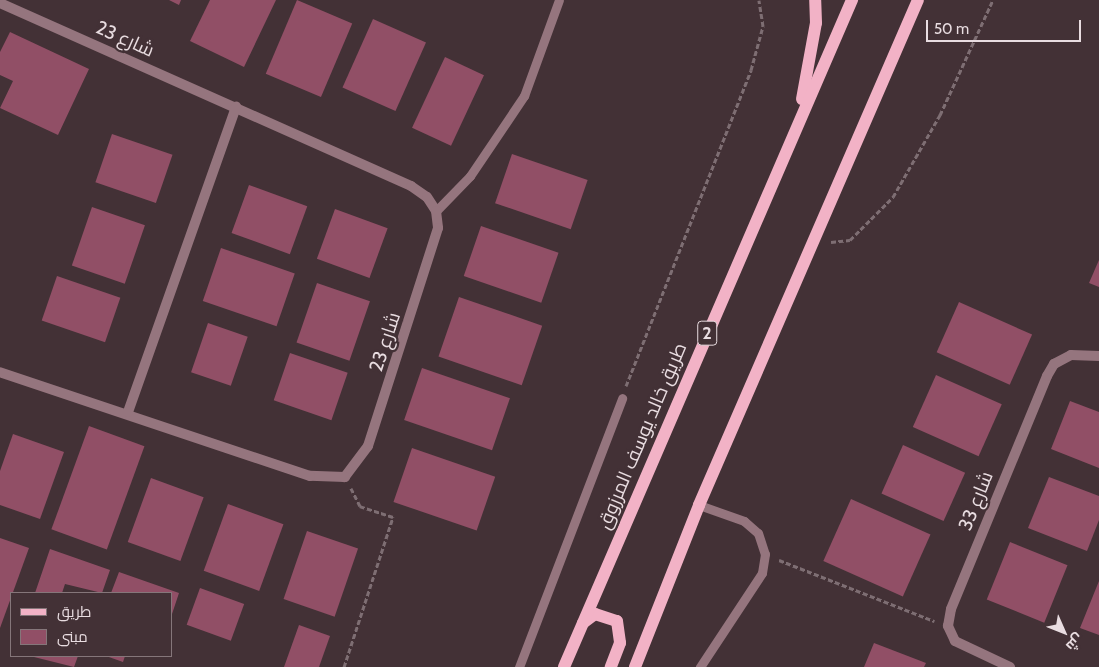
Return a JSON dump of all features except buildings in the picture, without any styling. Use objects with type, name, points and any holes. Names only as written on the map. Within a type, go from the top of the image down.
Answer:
[{"type":"main road","points":[[797,123],[816,23],[815,0]]},
{"type":"main road","name":"طريق خالد يوسف المرزوق","points":[[564,667],[797,123],[852,0]]},
{"type":"main road","points":[[635,667],[699,504],[918,0]]},
{"type":"main road","points":[[579,630],[595,614],[617,621],[620,643],[611,667]]},
{"type":"street","name":"شارع 23","points":[[0,3],[411,186],[427,196],[436,211],[434,250],[368,446],[345,476]]},
{"type":"street","points":[[128,412],[236,108]]},
{"type":"street","name":"شارع 33","points":[[948,626],[950,609],[1047,376],[1054,364],[1071,355],[1099,356]]},
{"type":"street","points":[[0,372],[128,412],[310,476],[345,476]]},
{"type":"street","points":[[948,626],[955,641],[1010,667]]},
{"type":"lane","points":[[436,211],[470,176],[524,96],[559,0]]},
{"type":"lane","points":[[519,667],[622,398]]},
{"type":"lane","points":[[699,504],[744,521],[758,533],[765,554],[762,573],[700,667]]},
{"type":"path","points":[[622,398],[751,70],[763,26],[759,0]]},
{"type":"path","points":[[811,244],[850,240],[893,198],[940,115],[992,0]]},
{"type":"path","points":[[344,667],[393,517],[360,506],[345,476]]},
{"type":"path","points":[[765,554],[948,626]]}]
